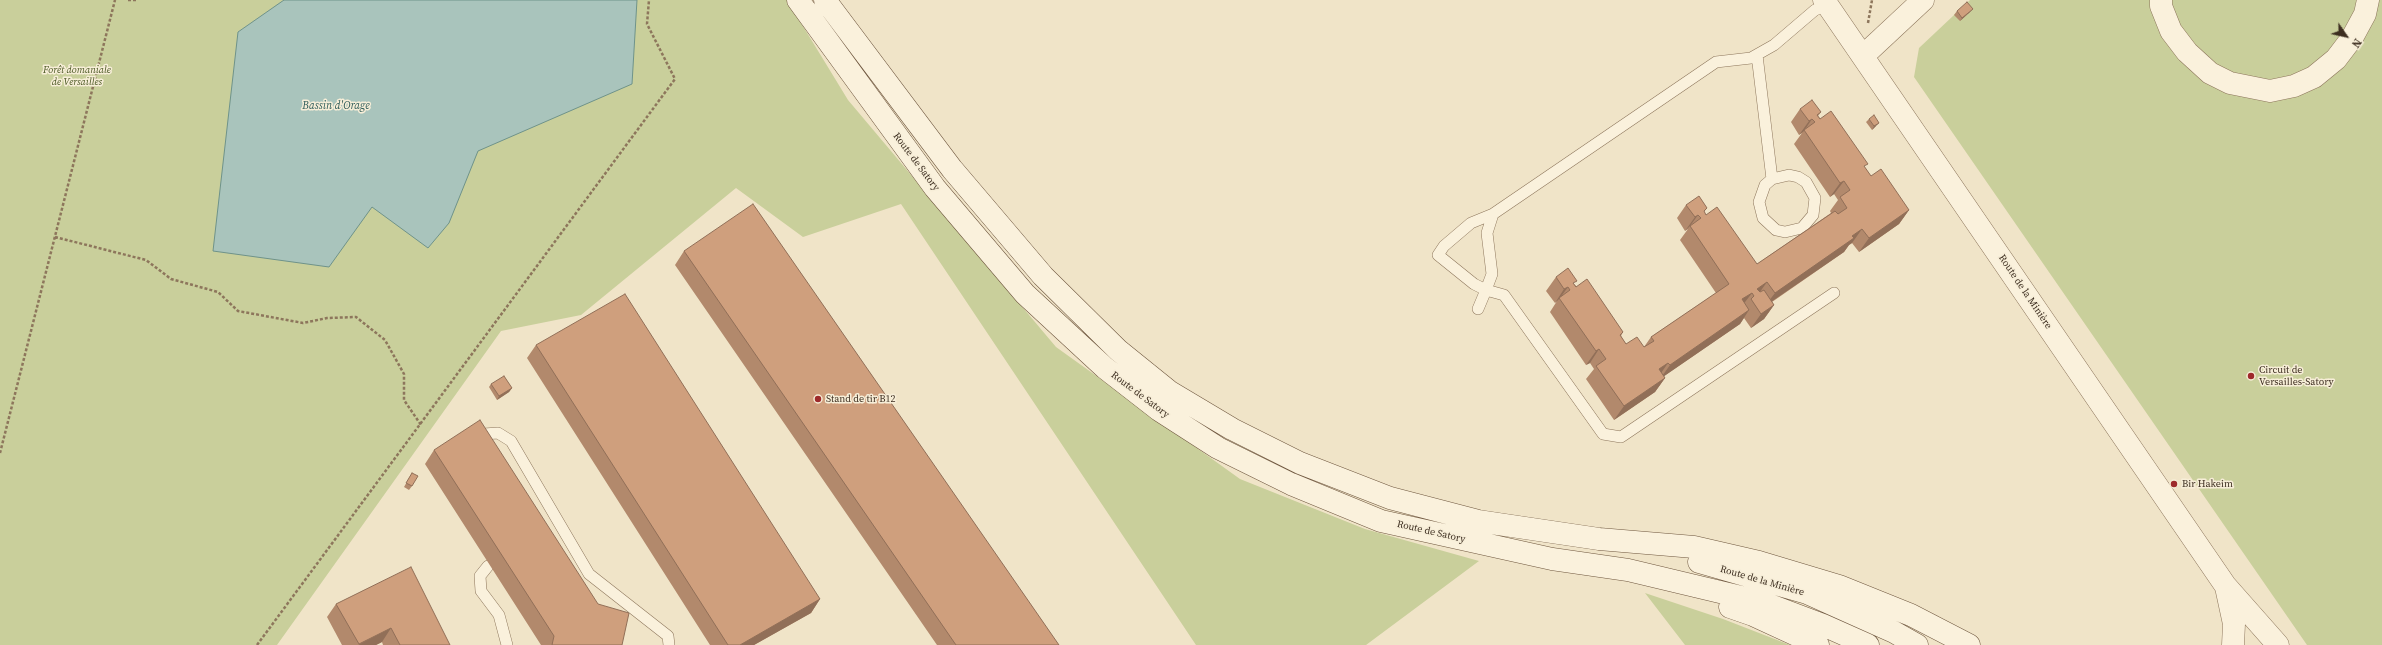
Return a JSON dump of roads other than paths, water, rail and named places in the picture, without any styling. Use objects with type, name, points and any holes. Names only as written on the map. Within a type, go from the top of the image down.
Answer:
[{"type":"main road","name":"Route de Satory","points":[[798,0],[935,188],[1025,294],[1105,368],[1159,410],[1218,448],[1284,481],[1381,521],[1552,559],[1628,570]]},
{"type":"main road","name":"Route de Satory","points":[[825,0],[952,169],[1043,276],[1118,350],[1170,392],[1232,429],[1300,463],[1390,498],[1478,521],[1599,539]]},
{"type":"main road","points":[[1863,56],[1923,0]]},
{"type":"main road","points":[[2161,0],[2161,6],[2172,30],[2187,52],[2199,64],[2210,73],[2230,83],[2270,91],[2294,86],[2314,77],[2336,59],[2355,32],[2365,14],[2368,0]]},
{"type":"main road","name":"Route de la Minière","points":[[1826,2],[2225,585]]},
{"type":"main road","points":[[1599,539],[1694,547],[1759,562],[1839,586],[1911,615],[1969,645]]},
{"type":"main road","name":"Route de la Minière","points":[[1599,539],[1689,559],[1807,593],[1894,632],[1918,645]]},
{"type":"main road","points":[[1628,570],[1753,615],[1818,645]]},
{"type":"main road","name":"Route de la Minière","points":[[1628,570],[1762,602],[1823,625],[1868,645]]},
{"type":"main road","points":[[2225,585],[2234,624],[2233,645]]},
{"type":"main road","points":[[2225,585],[2278,645]]},
{"type":"lane","points":[[1826,2],[1785,37],[1752,58],[1716,62],[1493,214],[1471,223],[1444,246],[1438,255],[1464,277],[1486,290],[1504,295],[1603,434],[1621,437],[1834,293]]},
{"type":"lane","points":[[1757,55],[1772,179]]},
{"type":"lane","points":[[1789,175],[1798,177],[1812,189],[1815,198],[1815,211],[1802,228],[1785,232],[1776,230],[1763,218],[1759,202],[1765,185],[1772,179],[1789,175]]},
{"type":"lane","points":[[1478,309],[1492,274],[1488,233],[1493,214]]},
{"type":"lane","points":[[484,434],[498,433],[511,441],[589,574],[668,636],[669,645]]},
{"type":"lane","points":[[488,566],[480,576],[481,591],[499,615],[507,645]]},
{"type":"water","name":"Bassin d'Orage","points":[[284,0],[637,0],[632,84],[478,151],[449,223],[428,248],[372,207],[329,267],[213,251],[238,32]]},
{"type":"place","name":"Circuit de Versailles-Satory","points":[[2251,376]]},
{"type":"place","name":"Stand de tir B12","points":[[818,399]]},
{"type":"place","name":"Bir Hakeim","points":[[2174,484]]},
{"type":"park label","name":"Forêt domaniale de Versailles","points":[[77,76]]}]
